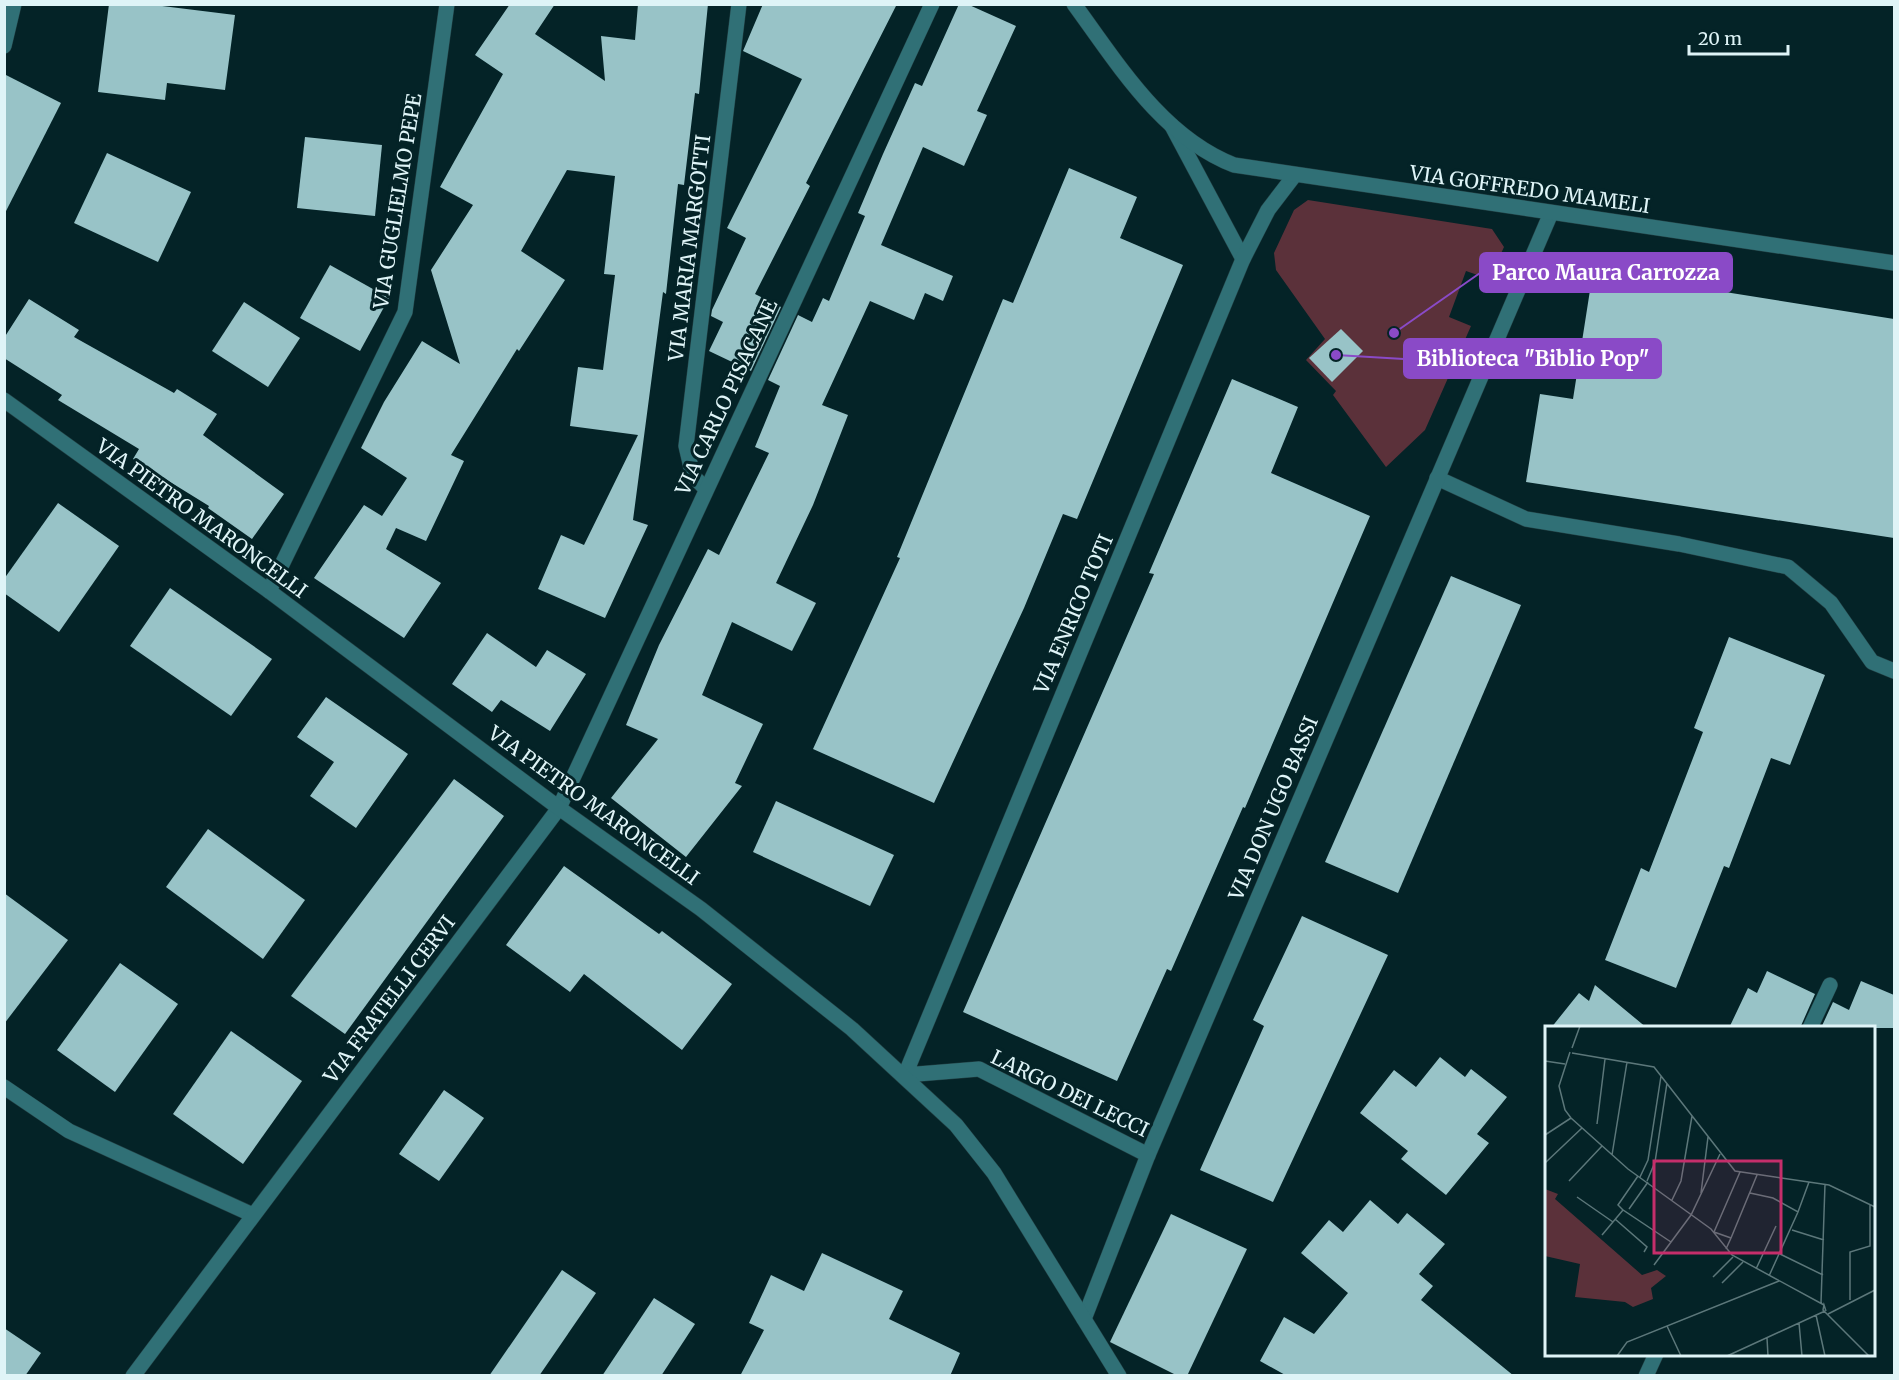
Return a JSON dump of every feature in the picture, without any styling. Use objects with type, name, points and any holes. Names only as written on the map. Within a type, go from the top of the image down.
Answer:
[{"type":"street","points":[[4,45],[14,4]]},
{"type":"street","name":"VIA GUGLIELMO PEPE","points":[[269,591],[405,312],[447,4]]},
{"type":"street","name":"VIA MARIA MARGOTTI","points":[[706,489],[693,476],[686,446],[739,4]]},
{"type":"street","name":"VIA CARLO PISACANE","points":[[559,808],[932,4]]},
{"type":"street","name":"VIA GOFFREDO MAMELI","points":[[1074,4],[1151,105],[1192,144],[1218,159],[1245,167],[1294,176],[1894,262]]},
{"type":"street","name":"VIA GOFFREDO MAMELI","points":[[1172,126],[1243,259]]},
{"type":"street","name":"VIA ENRICO TOTI","points":[[905,1075],[1243,259],[1268,210],[1294,176]]},
{"type":"street","name":"VIA DON UGO BASSI","points":[[1148,1155],[1551,213]]},
{"type":"street","name":"VIA PIETRO MARONCELLI","points":[[4,400],[269,591],[559,808],[701,909],[852,1029],[905,1075],[956,1125],[994,1173],[1119,1376]]},
{"type":"street","points":[[1437,478],[1526,519],[1679,544],[1788,567],[1831,603],[1872,662],[1894,671]]},
{"type":"street","name":"VIA FRATELLI CERVI","points":[[133,1376],[559,808]]},
{"type":"street","points":[[1811,1026],[1830,985]]},
{"type":"street","name":"LARGO DEI LECCI","points":[[905,1075],[979,1069],[1148,1155],[1084,1319]]},
{"type":"street","points":[[4,1087],[77,1135],[252,1215]]},
{"type":"street","points":[[1646,1376],[1655,1356]]},
{"type":"shaded area","points":[[1308,200],[1492,229],[1504,247],[1489,279],[1466,271],[1449,317],[1471,326],[1425,430],[1386,467],[1333,395],[1336,391],[1306,360],[1325,339],[1276,270],[1274,253],[1294,210]]},
{"type":"building","points":[[109,4],[146,4],[235,15],[225,90],[167,83],[165,100],[98,92]]},
{"type":"building","points":[[510,4],[555,4],[535,34],[605,81],[601,36],[635,40],[638,4],[708,4],[699,94],[695,93],[684,185],[678,184],[666,294],[663,292],[633,520],[648,525],[605,618],[538,589],[561,535],[584,545],[638,435],[570,426],[578,367],[603,370],[615,275],[604,274],[615,176],[567,170],[521,251],[565,280],[519,351],[517,349],[451,455],[464,461],[426,541],[396,528],[386,549],[441,583],[404,638],[314,578],[364,505],[382,516],[407,478],[361,448],[384,402],[422,341],[460,364],[431,270],[473,205],[440,187],[503,74],[475,55]]},
{"type":"building","points":[[763,4],[897,4],[806,183],[810,186],[755,294],[781,307],[751,371],[709,351],[723,322],[711,316],[712,310],[746,238],[727,228],[802,79],[743,51]]},
{"type":"building","points":[[959,4],[967,4],[1016,26],[977,111],[987,115],[964,166],[923,147],[881,245],[953,276],[943,301],[925,293],[914,320],[870,301],[822,405],[848,415],[813,505],[776,583],[816,603],[792,651],[732,622],[702,695],[763,724],[735,783],[742,786],[686,857],[611,798],[658,739],[626,725],[659,645],[708,549],[719,555],[769,453],[755,447],[780,386],[768,380],[798,315],[812,322],[823,298],[829,301],[865,216],[858,213],[883,154],[915,83],[922,86]]},
{"type":"building","points":[[4,74],[61,103],[4,215]]},
{"type":"building","points":[[305,137],[382,145],[375,216],[297,208]]},
{"type":"building","points":[[107,153],[191,192],[158,262],[74,223]]},
{"type":"building","points":[[1069,168],[1137,197],[1120,238],[1183,265],[1077,519],[1063,514],[1024,608],[934,803],[813,749],[900,558],[897,557],[1003,299],[1013,303]]},
{"type":"building","points":[[330,265],[389,298],[360,351],[300,318]]},
{"type":"building","points":[[1593,271],[1894,319],[1894,538],[1526,482],[1540,394],[1573,399]]},
{"type":"building","points":[[29,299],[79,330],[74,337],[174,393],[177,389],[217,414],[203,435],[284,494],[252,539],[208,508],[209,506],[133,459],[139,449],[58,400],[62,395],[4,358],[4,338]]},
{"type":"building","points":[[244,302],[300,338],[268,387],[212,351]]},
{"type":"building","points":[[1341,329],[1363,351],[1332,382],[1309,358]]},
{"type":"building","points":[[1232,379],[1298,407],[1271,473],[1370,516],[1245,808],[1243,807],[1171,971],[1167,969],[1117,1081],[963,1012],[1154,574],[1149,573]]},
{"type":"building","points":[[58,503],[119,546],[59,632],[4,593],[4,579]]},
{"type":"building","points":[[1451,576],[1521,605],[1398,893],[1325,862]]},
{"type":"building","points":[[170,588],[272,659],[231,716],[130,646]]},
{"type":"building","points":[[487,633],[536,667],[547,650],[586,674],[550,731],[501,700],[492,712],[452,684]]},
{"type":"building","points":[[1729,637],[1825,675],[1790,765],[1771,758],[1729,868],[1724,866],[1676,988],[1605,960],[1641,868],[1649,872],[1703,732],[1694,728]]},
{"type":"building","points":[[326,697],[408,754],[356,828],[310,796],[334,762],[297,737]]},
{"type":"building","points":[[454,779],[504,816],[345,1034],[291,996]]},
{"type":"building","points":[[776,801],[894,855],[870,906],[753,852]]},
{"type":"building","points":[[208,829],[305,900],[263,959],[166,887]]},
{"type":"building","points":[[564,866],[659,934],[662,931],[732,984],[682,1050],[584,974],[570,992],[506,945]]},
{"type":"building","points":[[4,893],[68,940],[4,1024]]},
{"type":"building","points":[[1302,916],[1388,955],[1273,1202],[1200,1170],[1264,1026],[1253,1020]]},
{"type":"building","points":[[120,963],[178,1004],[115,1092],[57,1050]]},
{"type":"building","points":[[1767,971],[1815,994],[1801,1026],[1730,1026],[1748,988],[1757,993]]},
{"type":"building","points":[[1861,981],[1894,995],[1894,1028],[1822,1026],[1833,1002],[1849,1010]]},
{"type":"building","points":[[1595,985],[1645,1026],[1553,1026],[1579,993],[1589,1001]]},
{"type":"building","points":[[231,1031],[302,1081],[243,1164],[173,1114]]},
{"type":"building","points":[[1440,1057],[1465,1077],[1471,1069],[1507,1097],[1477,1134],[1489,1143],[1446,1195],[1401,1159],[1408,1151],[1360,1113],[1394,1070],[1416,1087]]},
{"type":"building","points":[[444,1090],[484,1118],[439,1181],[399,1154]]},
{"type":"building","points":[[1370,1200],[1398,1224],[1407,1213],[1445,1244],[1419,1274],[1433,1286],[1421,1300],[1514,1376],[1287,1376],[1260,1361],[1284,1317],[1314,1334],[1348,1293],[1301,1253],[1329,1220],[1343,1232]]},
{"type":"building","points":[[1171,1214],[1247,1249],[1187,1376],[1178,1376],[1110,1342]]},
{"type":"building","points":[[822,1253],[903,1291],[889,1319],[960,1353],[950,1376],[740,1376],[764,1330],[749,1323],[771,1275],[804,1291]]},
{"type":"building","points":[[562,1270],[596,1293],[539,1376],[489,1376]]},
{"type":"building","points":[[654,1298],[695,1324],[661,1376],[602,1376]]},
{"type":"building","points":[[4,1328],[41,1353],[25,1376],[4,1376]]},
{"type":"place","name":"Parco Maura Carrozza","points":[[1394,333]]},
{"type":"place","name":"Biblioteca \"Biblio Pop\"","points":[[1336,355]]}]
